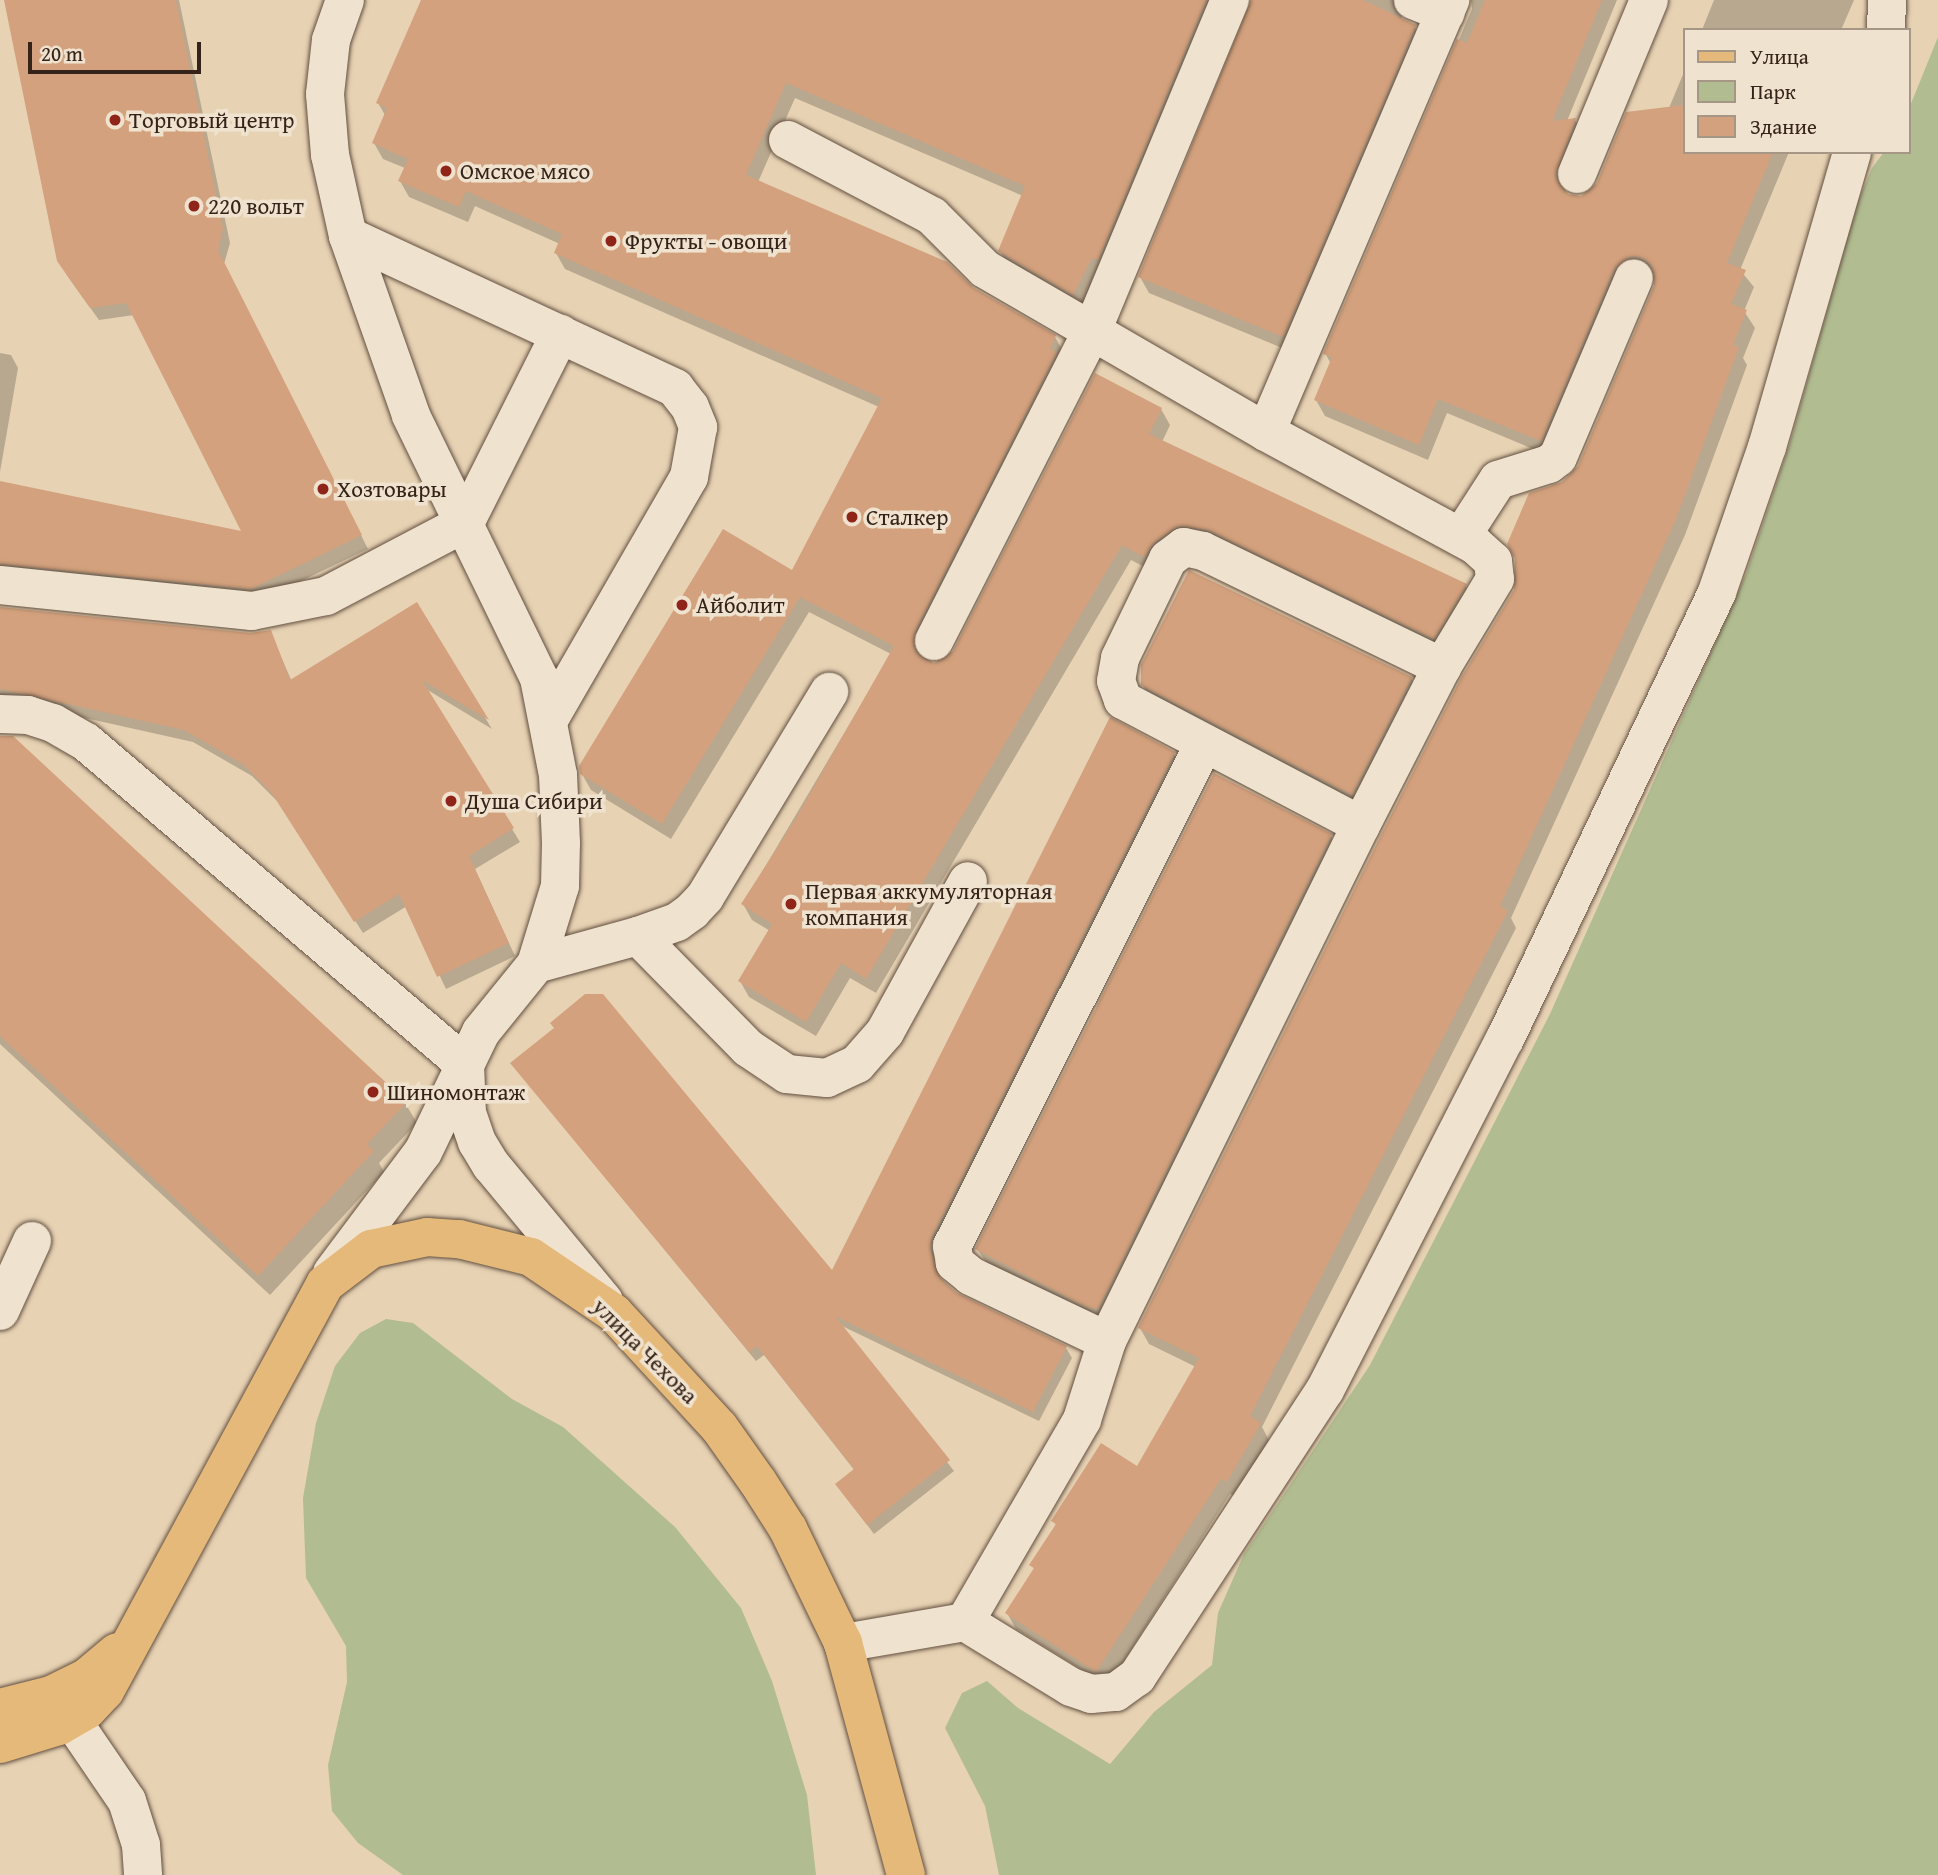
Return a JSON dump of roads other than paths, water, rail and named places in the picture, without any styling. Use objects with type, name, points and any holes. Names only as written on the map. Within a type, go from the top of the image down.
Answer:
[{"type":"main road","name":"улица Чехова","points":[[0,1744],[71,1719],[105,1691],[325,1284],[371,1249],[427,1237],[459,1239],[531,1257],[614,1313],[711,1419],[758,1482],[794,1541],[843,1643],[906,1875]]},
{"type":"main road","name":"улица Чехова","points":[[0,1708],[51,1695],[86,1678],[139,1631]]},
{"type":"lane","points":[[325,1284],[423,1152],[481,1032],[536,964],[560,886],[558,775],[550,718],[527,646],[411,415],[348,236],[330,155],[325,94],[331,40],[345,0]]},
{"type":"lane","points":[[934,641],[1092,331],[1230,0]]},
{"type":"lane","points":[[1577,174],[1649,0]]},
{"type":"lane","points":[[1886,28],[1887,0]]},
{"type":"lane","points":[[1266,432],[1436,4]]},
{"type":"lane","points":[[788,140],[932,216],[985,269],[1266,432],[1461,537],[1493,561],[1495,579],[1442,667],[1361,825],[1107,1341],[1082,1420],[965,1622]]},
{"type":"lane","points":[[843,1643],[965,1622],[1071,1687],[1091,1694],[1116,1692],[1137,1677],[1325,1390],[1506,1039],[1717,592],[1767,447],[1851,154]]},
{"type":"lane","points":[[348,236],[675,388],[690,407],[698,427],[689,477],[550,718]]},
{"type":"lane","points":[[1461,537],[1498,480],[1549,464],[1558,457],[1634,278]]},
{"type":"lane","points":[[0,585],[183,607],[252,611],[291,607],[326,596],[465,523],[560,334]]},
{"type":"lane","points":[[1361,825],[1203,746],[1123,700],[1116,681],[1120,659],[1168,559],[1184,547],[1203,551],[1442,667]]},
{"type":"lane","points":[[536,964],[638,936],[677,922],[705,897],[829,692]]},
{"type":"lane","points":[[0,714],[28,715],[53,723],[86,743],[465,1064],[467,1113],[491,1165],[614,1313]]},
{"type":"lane","points":[[1107,1341],[971,1276],[955,1263],[952,1246],[1203,746]]},
{"type":"lane","points":[[638,936],[748,1048],[787,1074],[827,1078],[857,1064],[885,1032],[968,881]]},
{"type":"lane","points":[[0,1311],[33,1241]]},
{"type":"lane","points":[[71,1719],[127,1801],[141,1845],[143,1875]]},
{"type":"place","name":"Торговый центр","points":[[115,120]]},
{"type":"place","name":"Омское мясо","points":[[446,171]]},
{"type":"place","name":"220 вольт","points":[[194,206]]},
{"type":"place","name":"Фрукты - овощи","points":[[611,241]]},
{"type":"place","name":"Хозтовары","points":[[323,489]]},
{"type":"place","name":"Сталкер","points":[[852,517]]},
{"type":"place","name":"Айболит","points":[[682,605]]},
{"type":"place","name":"Душа Сибири","points":[[451,801]]},
{"type":"place","name":"Первая аккумуляторная компания","points":[[791,904]]},
{"type":"place","name":"Шиномонтаж","points":[[373,1092]]}]
